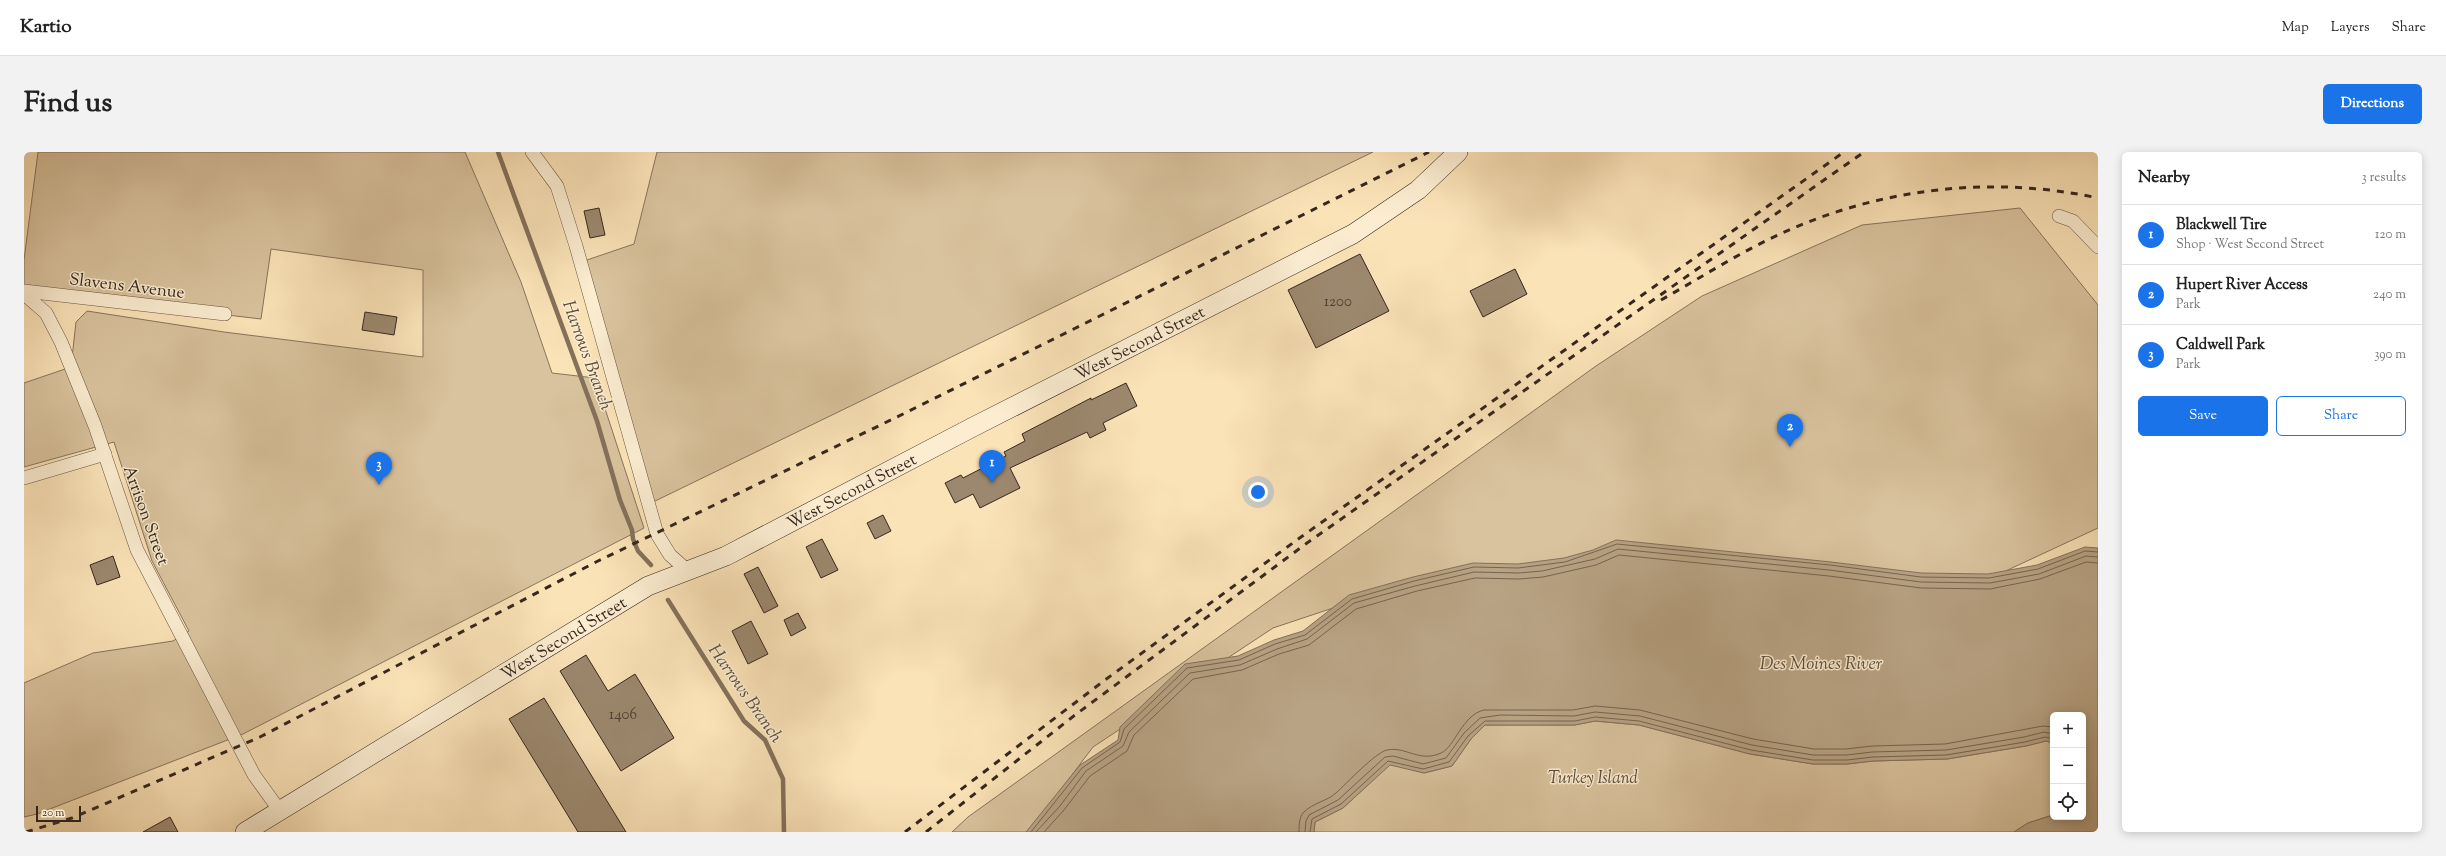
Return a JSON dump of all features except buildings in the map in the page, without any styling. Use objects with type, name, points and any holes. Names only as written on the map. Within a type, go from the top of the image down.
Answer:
[{"type":"main road","name":"West Second Street","points":[[245,832],[648,586],[726,556],[980,424],[1353,234],[1418,190],[1458,152]]},
{"type":"street","points":[[532,152],[557,186],[576,246],[657,534],[670,555],[688,571]]},
{"type":"street","points":[[2059,216],[2073,221],[2098,247]]},
{"type":"street","name":"Slavens Avenue","points":[[24,292],[225,314]]},
{"type":"street","name":"Arrison Street","points":[[24,292],[46,313],[61,342],[105,454],[137,550],[254,775],[280,811]]},
{"type":"street","points":[[24,478],[105,454]]},
{"type":"green space","points":[[38,152],[465,152],[521,282],[552,373],[595,378],[644,528],[243,734],[37,814],[24,817],[24,683],[93,653],[173,641],[189,631],[152,561],[114,442],[24,467],[24,383],[71,367],[76,322],[87,311],[224,332],[423,357],[423,270],[271,249],[261,319],[24,291],[24,260]]},
{"type":"green space","points":[[657,152],[1373,152],[649,504],[581,262],[634,244]]},
{"type":"green space","points":[[2020,208],[2098,305],[2098,528],[1997,575],[1399,586],[1273,628],[1093,747],[1029,832],[952,832],[968,817],[1596,366],[1702,296],[1862,225]]},
{"type":"green space","name":"Turkey Island","points":[[1595,721],[1639,725],[1750,754],[1813,764],[1847,764],[1873,761],[1947,759],[2026,746],[2046,741],[2050,742],[2050,816],[2028,823],[2014,832],[1314,832],[1315,822],[1343,808],[1390,764],[1424,773],[1452,766],[1471,739],[1485,725],[1575,725]]},
{"type":"water","name":"Des Moines River","points":[[1616,540],[1831,562],[1921,573],[1988,574],[2037,565],[2085,547],[2098,548],[2098,832],[2014,832],[2028,823],[2050,816],[2050,820],[2086,820],[2086,712],[2050,712],[2050,742],[2046,741],[2026,746],[1947,759],[1873,761],[1847,764],[1813,764],[1750,754],[1639,725],[1595,721],[1575,725],[1485,725],[1471,739],[1452,766],[1424,773],[1390,765],[1343,808],[1315,822],[1314,832],[1026,832],[1080,765],[1118,740],[1120,727],[1185,664],[1238,656],[1274,640],[1303,631],[1349,595],[1413,577],[1473,563],[1518,564],[1564,558],[1593,550]]},
{"type":"waterway","name":"Harrows Branch","points":[[498,152],[597,421],[620,500],[632,530],[633,539],[638,551],[651,565]]},
{"type":"waterway","name":"Harrows Branch","points":[[668,600],[744,721],[765,740],[783,779],[784,832]]},
{"type":"railway","points":[[26,832],[72,818],[260,737],[598,561],[895,418],[1429,152]]},
{"type":"railway","points":[[905,832],[1105,680],[1301,537],[1844,152]]},
{"type":"railway","points":[[926,832],[1075,715],[1307,543],[1864,152]]},
{"type":"railway","points":[[1661,300],[1735,257],[1780,234],[1818,218],[1896,196],[1936,190],[1977,187],[2017,187],[2058,191],[2098,198]]},
{"type":"place","name":"Hupert River Access","points":[[1790,447]]},
{"type":"place","name":"Blackwell Tire","points":[[992,483]]},
{"type":"place","name":"Caldwell Park","points":[[379,485]]}]
